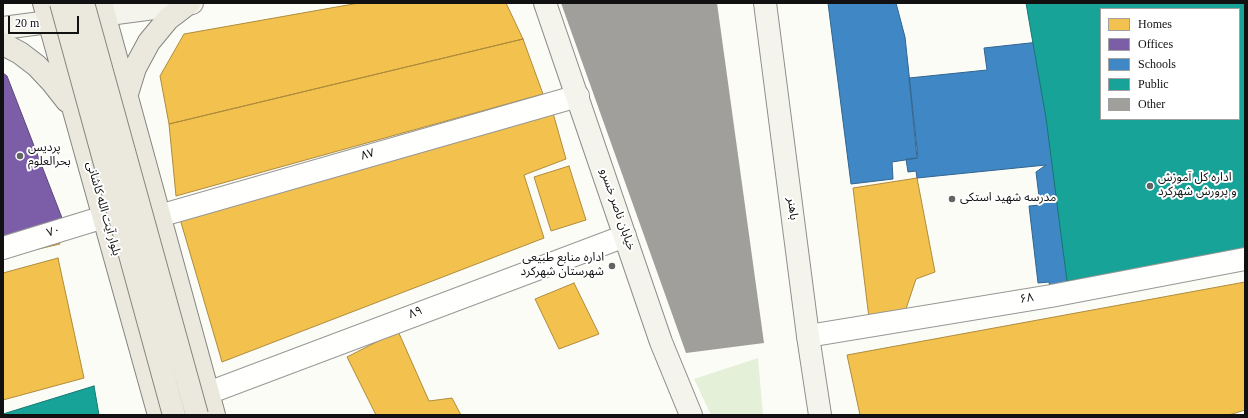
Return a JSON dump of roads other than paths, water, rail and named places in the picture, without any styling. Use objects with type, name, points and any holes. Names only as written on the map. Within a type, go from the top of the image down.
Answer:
[{"type":"main road","points":[[61,3],[161,415]]},
{"type":"main road","points":[[84,3],[197,415]]},
{"type":"main road","points":[[3,28],[47,13],[190,3]]},
{"type":"main road","points":[[126,97],[136,68],[149,42],[168,19],[190,3]]},
{"type":"main road","name":"خیابان ناصر خسرو","points":[[546,3],[661,342],[691,415]]},
{"type":"main road","name":"باهنر","points":[[765,5],[808,336],[820,415]]},
{"type":"main road","points":[[102,9],[214,415]]},
{"type":"main road","name":"بلوار آیت الله کاشانی","points":[[47,13],[73,111],[161,415]]},
{"type":"main road","points":[[3,44],[20,53],[37,66],[52,82],[73,111]]},
{"type":"street","name":"۸۷","points":[[159,216],[578,96]]},
{"type":"street","name":"۷۰","points":[[3,248],[104,217]]},
{"type":"street","name":"۸۹","points":[[208,393],[625,236]]},
{"type":"street","name":"۶۸","points":[[808,336],[1051,296],[1245,259]]},
{"type":"place","name":"پردیس بحرالعلوم","points":[[20,156]]},
{"type":"place","name":"اداره کل آموزش و پرورش شهرکرد","points":[[1150,186]]},
{"type":"place","name":"مدرسه شهید استکی","points":[[952,199]]},
{"type":"place","name":"اداره منابع طبیعی شهرستان شهرکرد","points":[[612,266]]}]
